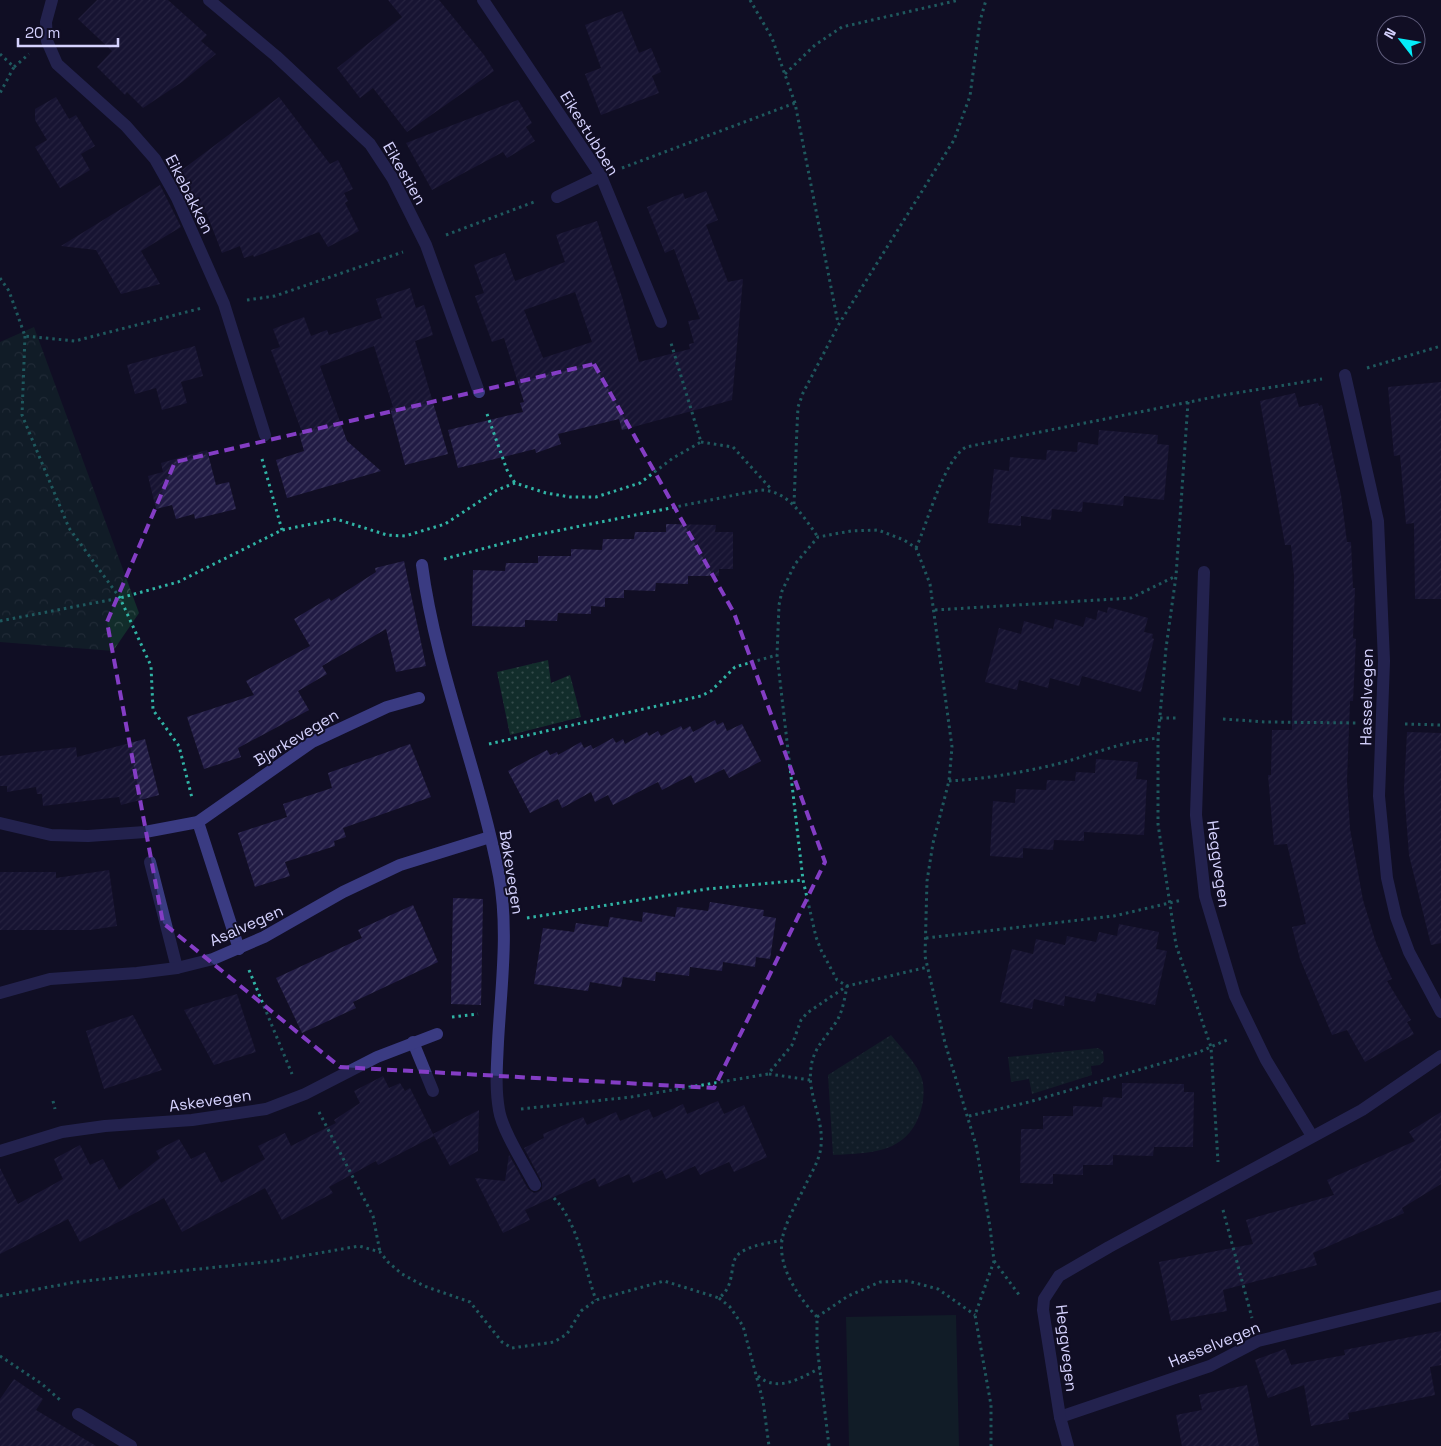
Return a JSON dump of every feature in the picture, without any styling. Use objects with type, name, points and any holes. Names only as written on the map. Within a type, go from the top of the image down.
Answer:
[{"type":"street","name":"Eikebakken","points":[[52,0],[46,22],[46,41],[57,64],[126,126],[155,159],[177,198],[224,304],[265,435]]},
{"type":"street","name":"Eikestien","points":[[209,0],[276,56],[370,144],[393,179],[426,245],[479,392]]},
{"type":"street","name":"Eikestubben","points":[[483,0],[601,176],[661,322]]},
{"type":"street","points":[[557,197],[601,176]]},
{"type":"street","name":"Hasselvegen","points":[[1345,375],[1378,521],[1383,602],[1383,723],[1379,796],[1387,878],[1396,917],[1409,952],[1441,1012]]},
{"type":"street","name":"Bøkevegen","points":[[422,564],[436,642],[457,723],[478,782],[500,877],[504,922],[496,1082],[499,1112],[535,1185]]},
{"type":"street","name":"Heggvegen","points":[[1204,572],[1196,815],[1205,896],[1235,996],[1266,1060],[1312,1136]]},
{"type":"street","name":"Bjørkevegen","points":[[0,823],[51,835],[88,836],[145,832],[198,822],[312,742],[387,707],[419,698]]},
{"type":"street","points":[[198,822],[239,949]]},
{"type":"street","name":"Asalvegen","points":[[0,993],[50,978],[177,968],[213,959],[239,949],[293,922],[343,892],[400,865],[490,838]]},
{"type":"street","points":[[150,862],[177,968]]},
{"type":"street","name":"Askevegen","points":[[0,1151],[62,1132],[104,1126],[192,1120],[266,1109],[305,1094],[378,1057],[437,1034]]},
{"type":"street","points":[[413,1042],[433,1091]]},
{"type":"street","name":"Heggvegen","points":[[1068,1446],[1060,1417],[1043,1310],[1044,1299],[1059,1276],[1362,1110],[1441,1056]]},
{"type":"street","name":"Hasselvegen","points":[[1060,1417],[1210,1366],[1258,1341],[1441,1296]]},
{"type":"street","points":[[78,1414],[131,1446]]},
{"type":"path","points":[[750,0],[772,38],[794,103],[839,324]]},
{"type":"path","points":[[785,74],[815,45],[842,27],[959,0]]},
{"type":"path","points":[[794,504],[798,407],[810,376],[839,324],[954,140],[970,96],[980,21],[986,0]]},
{"type":"path","points":[[0,93],[14,67],[34,49]]},
{"type":"path","points":[[0,54],[14,67]]},
{"type":"path","points":[[601,176],[794,103]]},
{"type":"path","points":[[457,230],[533,202]]},
{"type":"path","points":[[275,296],[426,245]]},
{"type":"path","points":[[0,278],[9,291],[25,336],[22,415],[69,528],[120,598],[151,666],[153,710],[179,746],[198,822]]},
{"type":"path","points":[[25,336],[75,341],[224,304]]},
{"type":"path","points":[[661,322],[674,348],[701,442]]},
{"type":"path","points":[[991,1446],[991,1405],[975,1315],[994,1261],[984,1185],[969,1116],[945,1043],[928,967],[926,938],[927,882],[933,843],[949,781],[952,747],[935,610],[930,584],[916,548],[949,464],[958,452],[966,447],[1224,395],[1345,375],[1441,346]]},
{"type":"path","points":[[479,392],[507,470],[515,483]]},
{"type":"path","points":[[0,621],[120,598],[178,582],[282,530],[336,519],[387,535],[404,536],[446,524],[497,490],[515,483],[546,493],[570,497],[596,497],[640,483],[673,458],[701,442],[733,447],[773,490],[794,504],[818,537]]},
{"type":"path","points":[[261,456],[282,530]]},
{"type":"path","points":[[422,564],[531,536],[760,490],[773,490]]},
{"type":"path","points":[[846,986],[837,980],[816,938],[804,880],[777,655],[779,605],[782,591],[795,564],[818,537],[851,531],[878,530],[916,548]]},
{"type":"path","points":[[935,610],[1131,598],[1176,576],[1204,572]]},
{"type":"path","points":[[467,749],[702,696],[711,691],[735,667],[777,655]]},
{"type":"path","points":[[1160,718],[1198,717],[1266,722],[1441,725]]},
{"type":"path","points":[[949,781],[968,780],[1054,764],[1135,740],[1158,738]]},
{"type":"path","points":[[504,922],[707,889],[804,880]]},
{"type":"path","points":[[926,938],[1114,916],[1205,896]]},
{"type":"path","points":[[768,1074],[792,1046],[801,1020],[807,1012],[846,986],[928,967]]},
{"type":"path","points":[[830,1446],[820,1368],[817,1317],[804,1304],[787,1273],[782,1257],[782,1240],[821,1148],[819,1113],[811,1092],[810,1080],[814,1054],[820,1040],[838,1020],[846,986]]},
{"type":"path","points":[[969,1116],[1028,1102],[1197,1053],[1250,1029]]},
{"type":"path","points":[[499,1112],[631,1096],[768,1074],[810,1080]]},
{"type":"path","points":[[535,1185],[554,1198],[563,1208],[575,1236],[596,1300]]},
{"type":"path","points":[[1222,1187],[1222,1205],[1258,1341]]},
{"type":"path","points":[[719,1298],[727,1292],[732,1281],[733,1262],[739,1253],[782,1240]]},
{"type":"path","points":[[0,1296],[76,1282],[274,1261],[359,1246],[380,1252],[402,1274],[424,1286],[470,1302],[502,1342],[512,1348],[554,1342],[567,1334],[581,1311],[596,1300],[664,1281],[719,1298],[740,1318],[757,1375],[769,1446]]},
{"type":"path","points":[[994,1261],[1015,1291],[1027,1303],[1043,1310]]},
{"type":"path","points":[[817,1317],[848,1296],[880,1282],[908,1280],[938,1289],[975,1315]]},
{"type":"path","points":[[0,1356],[36,1380],[78,1414]]},
{"type":"path","points":[[757,1375],[762,1379],[783,1384],[820,1368]]},
{"type":"highlighted area","points":[[594,364],[734,613],[825,862],[714,1088],[340,1067],[163,923],[107,622],[175,462]]},
{"type":"green space","points":[[34,327],[139,613],[113,651],[0,642],[0,342]]},
{"type":"green space","points":[[548,660],[551,683],[570,675],[581,717],[510,735],[497,672]]},
{"type":"green space","points":[[891,1035],[915,1065],[922,1080],[924,1089],[923,1102],[915,1124],[907,1135],[897,1143],[886,1148],[861,1153],[833,1155],[828,1075]]},
{"type":"green space","points":[[1098,1048],[1103,1051],[1104,1061],[1100,1065],[1091,1066],[1092,1075],[1032,1094],[1029,1079],[1011,1082],[1008,1057]]},
{"type":"green space","points":[[956,1315],[959,1446],[849,1446],[846,1317]]},
{"type":"building","points":[[97,0],[168,0],[207,35],[201,41],[216,54],[182,82],[143,108],[127,92],[125,95],[97,67],[112,51],[78,19]]},
{"type":"building","points":[[388,0],[439,0],[484,55],[494,71],[407,132],[373,88],[360,98],[337,68],[402,17]]},
{"type":"building","points":[[622,11],[639,53],[651,48],[661,72],[652,76],[659,93],[601,115],[585,74],[601,68],[585,25]]},
{"type":"building","points":[[56,97],[69,119],[76,115],[95,146],[81,154],[90,170],[60,188],[35,147],[47,140],[35,120],[35,109]]},
{"type":"building","points":[[279,97],[330,164],[338,160],[353,189],[344,193],[348,201],[345,203],[359,231],[328,247],[319,232],[254,257],[253,255],[244,258],[240,246],[222,253],[206,212],[195,219],[174,176]]},
{"type":"building","points":[[518,100],[532,123],[526,127],[535,141],[507,158],[503,152],[432,190],[406,143]]},
{"type":"building","points":[[160,185],[181,227],[141,251],[160,284],[121,294],[96,250],[61,246]]},
{"type":"building","points":[[706,191],[718,220],[706,225],[728,282],[743,279],[732,400],[622,430],[619,419],[558,434],[561,444],[536,453],[535,449],[458,468],[448,430],[523,412],[520,403],[524,402],[504,338],[492,342],[475,296],[484,293],[474,265],[505,253],[515,281],[565,262],[556,235],[597,221],[622,297],[639,362],[690,349],[689,344],[694,343],[688,321],[700,319],[674,249],[665,253],[647,207],[683,193],[685,199]],"holes":[[[575,292],[592,342],[543,358],[524,310]]]},
{"type":"building","points":[[410,288],[416,308],[424,305],[433,335],[415,341],[448,454],[405,465],[390,408],[393,407],[374,346],[320,366],[347,441],[381,471],[287,498],[276,460],[304,451],[299,433],[302,432],[271,350],[280,347],[273,329],[304,317],[311,336],[327,330],[329,335],[382,318],[376,299]]},
{"type":"building","points":[[195,346],[203,376],[181,382],[187,403],[162,410],[156,388],[135,394],[127,365]]},
{"type":"building","points":[[1441,382],[1441,599],[1415,599],[1414,523],[1406,524],[1400,455],[1394,456],[1388,387]]},
{"type":"building","points":[[1295,393],[1299,407],[1318,403],[1319,406],[1322,405],[1341,495],[1347,542],[1351,542],[1353,588],[1355,588],[1353,638],[1356,639],[1353,701],[1350,701],[1347,781],[1350,829],[1363,900],[1376,943],[1392,979],[1387,981],[1411,1020],[1407,1022],[1414,1034],[1365,1062],[1347,1030],[1332,1035],[1300,959],[1292,927],[1306,924],[1287,844],[1274,845],[1268,775],[1271,775],[1272,730],[1292,730],[1294,576],[1291,545],[1285,545],[1260,401]]},
{"type":"building","points":[[1099,430],[1158,435],[1157,444],[1169,445],[1164,500],[1124,496],[1123,506],[1083,502],[1082,512],[1052,509],[1051,520],[1021,516],[1021,526],[988,523],[994,469],[1009,471],[1010,457],[1046,460],[1047,450],[1077,452],[1078,442],[1098,445]]},
{"type":"building","points":[[207,450],[216,485],[229,482],[236,509],[195,519],[194,514],[176,519],[172,505],[156,509],[148,476],[163,472],[161,463]]},
{"type":"building","points":[[666,524],[716,525],[715,532],[733,532],[733,569],[719,569],[719,576],[688,576],[688,584],[656,583],[655,591],[624,590],[624,598],[605,598],[605,607],[591,606],[591,614],[558,613],[557,621],[525,620],[525,627],[472,626],[473,570],[505,571],[506,563],[538,563],[538,556],[571,556],[571,549],[602,550],[603,539],[634,539],[635,532],[666,532]]},
{"type":"building","points":[[404,561],[426,666],[396,672],[386,629],[322,666],[327,674],[298,691],[309,710],[238,748],[241,757],[204,769],[187,717],[254,695],[246,681],[310,646],[294,619],[329,598],[331,601],[376,572],[375,568]]},
{"type":"building","points":[[1108,607],[1148,618],[1144,632],[1153,634],[1152,638],[1154,639],[1141,692],[1082,676],[1079,686],[1050,678],[1048,688],[1019,680],[1017,690],[985,682],[999,628],[1021,634],[1024,621],[1053,629],[1055,619],[1083,627],[1086,617],[1096,620],[1098,610],[1107,613]]},
{"type":"building","points":[[715,720],[717,725],[723,722],[727,731],[742,724],[761,761],[729,778],[724,769],[695,783],[691,775],[662,790],[658,782],[613,805],[608,795],[595,802],[591,792],[562,808],[558,799],[530,813],[508,771],[547,750],[550,755],[557,752],[558,755],[581,742],[584,748],[591,745],[593,749],[613,738],[616,743],[623,739],[625,744],[647,732],[649,736],[658,731],[661,736],[681,726],[683,730],[690,726],[693,732]]},
{"type":"building","points":[[1407,732],[1441,733],[1441,943],[1431,945],[1409,855],[1404,789]]},
{"type":"building","points":[[145,739],[159,795],[121,805],[119,797],[43,806],[42,794],[37,794],[36,787],[7,792],[7,786],[0,786],[0,756],[76,747],[77,757]]},
{"type":"building","points":[[410,744],[431,797],[343,828],[346,837],[334,841],[335,846],[285,862],[290,876],[255,887],[238,833],[287,817],[283,804],[332,788],[328,773]]},
{"type":"building","points":[[1096,759],[1138,762],[1136,779],[1147,780],[1144,835],[1084,832],[1084,841],[1054,840],[1053,850],[1023,848],[1023,858],[990,856],[993,801],[1015,803],[1016,789],[1046,790],[1047,780],[1075,781],[1076,772],[1095,773]]},
{"type":"building","points":[[109,870],[117,926],[90,930],[0,930],[0,872],[56,872],[56,878]]},
{"type":"building","points":[[453,898],[483,899],[481,1005],[451,1004]]},
{"type":"building","points":[[710,902],[764,910],[763,916],[776,918],[770,959],[756,957],[755,967],[723,962],[722,971],[690,967],[689,976],[656,972],[655,981],[623,977],[621,987],[590,982],[588,991],[534,984],[543,928],[574,932],[576,923],[608,927],[610,917],[642,922],[643,912],[675,917],[677,907],[708,911]]},
{"type":"building","points":[[413,905],[438,962],[353,1002],[356,1008],[302,1033],[276,978],[362,938],[358,930]]},
{"type":"building","points":[[1119,924],[1159,932],[1156,949],[1167,951],[1155,1005],[1097,993],[1095,1002],[1065,996],[1064,1006],[1034,999],[1032,1009],[1000,1002],[1012,949],[1033,954],[1036,939],[1065,945],[1067,936],[1096,942],[1099,932],[1117,936]]},
{"type":"building","points":[[237,994],[256,1052],[214,1065],[184,1010]]},
{"type":"building","points":[[133,1015],[162,1070],[104,1089],[86,1031]]},
{"type":"building","points":[[383,1076],[389,1088],[400,1083],[405,1091],[410,1088],[434,1136],[378,1165],[376,1161],[329,1187],[333,1193],[282,1220],[265,1188],[182,1232],[164,1198],[80,1242],[68,1219],[0,1254],[0,1168],[18,1204],[63,1179],[54,1159],[80,1145],[90,1165],[103,1159],[119,1190],[160,1158],[156,1151],[179,1139],[191,1159],[205,1152],[221,1183],[265,1159],[258,1146],[285,1133],[291,1146],[336,1123],[334,1120],[360,1103],[354,1091]]},
{"type":"building","points":[[1122,1083],[1184,1084],[1184,1092],[1194,1092],[1193,1147],[1154,1147],[1153,1156],[1113,1155],[1113,1165],[1083,1165],[1083,1175],[1053,1174],[1053,1184],[1020,1183],[1021,1129],[1043,1129],[1043,1116],[1073,1116],[1073,1106],[1102,1107],[1103,1097],[1122,1098]]},
{"type":"building","points":[[718,1101],[724,1114],[744,1105],[767,1157],[734,1172],[729,1162],[700,1175],[695,1166],[666,1179],[662,1170],[633,1183],[629,1174],[599,1187],[595,1178],[525,1210],[530,1220],[503,1233],[475,1178],[505,1181],[509,1155],[528,1189],[534,1193],[538,1192],[542,1189],[542,1182],[524,1148],[544,1138],[543,1134],[583,1117],[587,1125],[616,1112],[620,1121],[649,1109],[653,1118],[683,1104],[687,1114]]},
{"type":"building","points":[[479,1110],[478,1151],[450,1166],[433,1134]]},
{"type":"building","points":[[1441,1112],[1441,1184],[1402,1208],[1404,1213],[1313,1253],[1317,1265],[1223,1290],[1227,1311],[1171,1321],[1159,1262],[1253,1244],[1246,1220],[1334,1195],[1327,1180],[1415,1141],[1409,1132]]},
{"type":"building","points":[[1441,1331],[1441,1365],[1430,1367],[1435,1395],[1348,1413],[1349,1419],[1311,1426],[1304,1385],[1268,1398],[1255,1360],[1285,1349],[1291,1365],[1345,1355],[1344,1350]]},
{"type":"building","points":[[14,1379],[43,1399],[36,1410],[96,1446],[0,1446],[0,1399]]},
{"type":"building","points":[[1247,1385],[1259,1446],[1182,1446],[1176,1415],[1202,1410],[1199,1395]]}]
